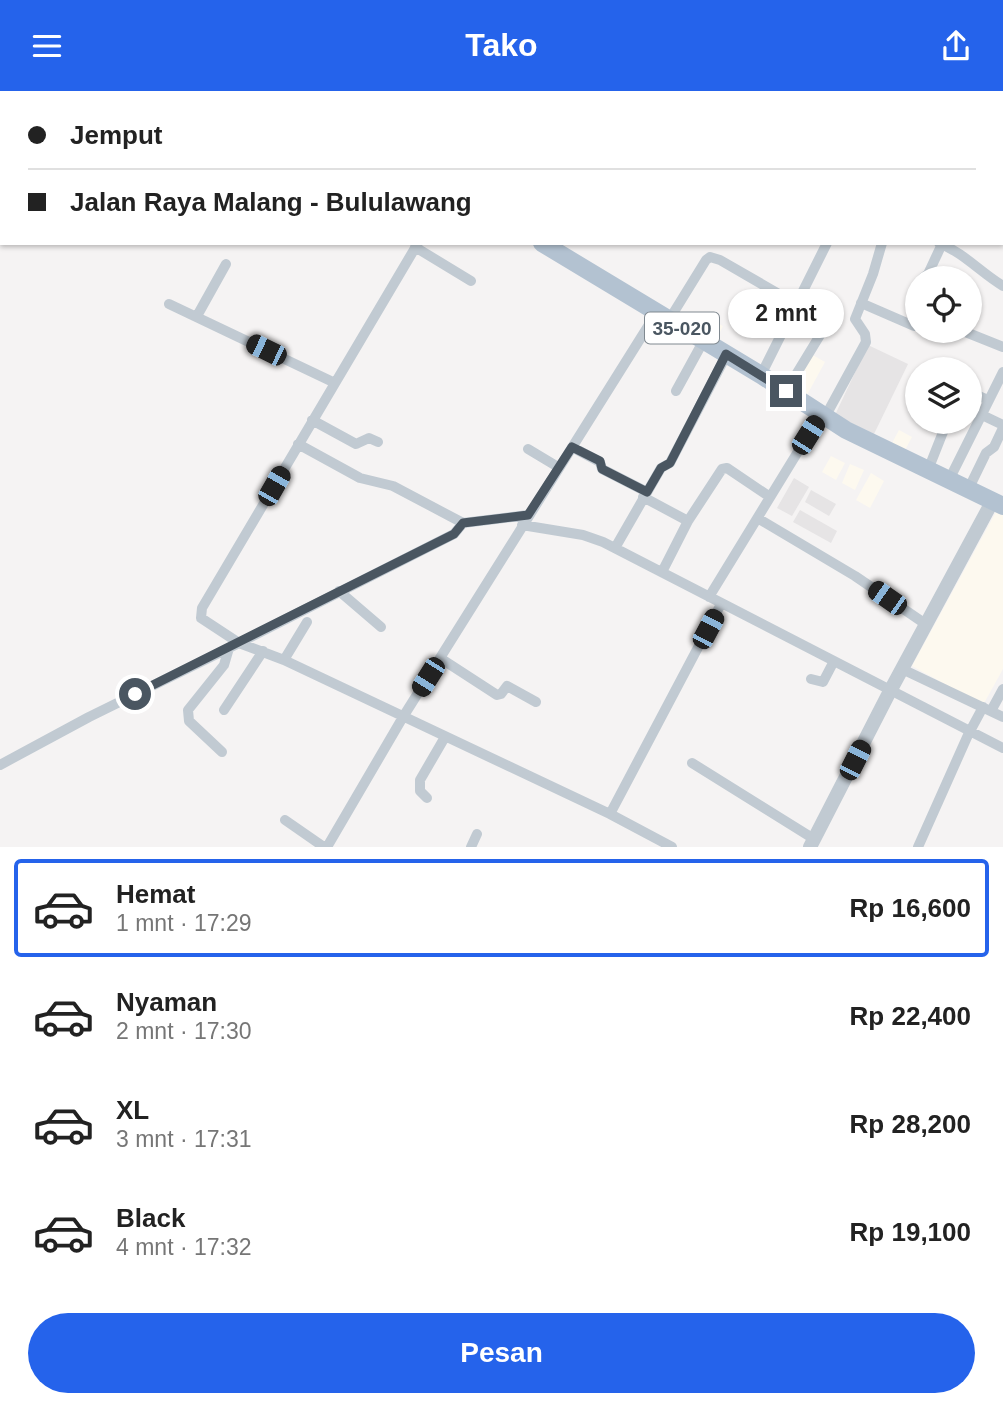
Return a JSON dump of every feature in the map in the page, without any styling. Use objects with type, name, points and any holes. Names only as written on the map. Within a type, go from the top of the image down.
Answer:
[{"type":"main road","name":"35-020","points":[[547,245],[823,415],[998,504]]},
{"type":"street","points":[[471,281],[416,245],[200,613],[201,618],[234,645],[263,651],[284,660],[610,814],[672,847]]},
{"type":"street","points":[[761,375],[826,245]]},
{"type":"street","points":[[709,597],[866,342],[865,334],[855,319],[881,245]]},
{"type":"street","points":[[931,266],[940,245]]},
{"type":"street","points":[[942,245],[963,254],[977,269],[1003,286]]},
{"type":"street","points":[[285,820],[326,847],[558,467],[663,316],[706,260],[710,257],[720,260],[798,305]]},
{"type":"street","points":[[197,316],[226,264]]},
{"type":"street","points":[[861,303],[905,322]]},
{"type":"street","points":[[169,304],[335,383]]},
{"type":"street","points":[[786,391],[828,322]]},
{"type":"street","points":[[982,339],[1003,347]]},
{"type":"street","points":[[676,391],[704,340]]},
{"type":"street","points":[[615,548],[661,468],[670,463],[726,354]]},
{"type":"street","points":[[968,490],[986,453],[994,447],[1003,427],[982,415],[1003,372]]},
{"type":"street","points":[[982,397],[988,400]]},
{"type":"street","points":[[312,420],[356,444],[369,438],[378,442]]},
{"type":"street","points":[[928,470],[942,434]]},
{"type":"street","points":[[949,480],[972,434]]},
{"type":"street","points":[[298,444],[360,478],[393,486],[463,523],[525,520],[603,541],[1003,748]]},
{"type":"street","points":[[572,447],[600,461],[602,469],[688,521]]},
{"type":"street","points":[[528,449],[558,467]]},
{"type":"street","points":[[662,572],[688,521],[723,468],[770,497]]},
{"type":"street","points":[[692,763],[812,843],[890,690],[998,504]]},
{"type":"street","points":[[759,519],[855,576],[927,625]]},
{"type":"street","points":[[0,765],[89,717],[454,534],[463,523]]},
{"type":"street","points":[[339,591],[382,627]]},
{"type":"street","points":[[610,814],[721,604]]},
{"type":"street","points":[[284,660],[307,622]]},
{"type":"street","points":[[222,752],[187,716],[188,710],[225,665],[234,645]]},
{"type":"street","points":[[223,710],[263,651]]},
{"type":"street","points":[[440,657],[497,695],[501,694],[507,685],[536,702]]},
{"type":"street","points":[[811,679],[823,683],[834,661]]},
{"type":"street","points":[[902,670],[1003,717]]},
{"type":"street","points":[[918,847],[970,732],[1003,689]]},
{"type":"street","points":[[427,798],[420,791],[420,780],[445,737]]},
{"type":"street","points":[[471,847],[477,834]]},
{"type":"shaded area","points":[[709,319],[723,326],[716,340],[702,332]]},
{"type":"shaded area","points":[[868,345],[905,363],[905,370],[874,434],[835,415]]},
{"type":"shaded area","points":[[811,354],[825,362],[807,395],[793,387]]},
{"type":"shaded area","points":[[899,430],[912,437],[904,452],[891,445]]},
{"type":"shaded area","points":[[831,456],[845,463],[836,480],[822,472]]},
{"type":"shaded area","points":[[850,464],[864,470],[855,490],[842,483]]},
{"type":"shaded area","points":[[871,473],[884,481],[870,508],[856,500]]},
{"type":"shaded area","points":[[794,478],[809,487],[792,516],[777,508]]},
{"type":"shaded area","points":[[811,490],[836,504],[829,516],[805,502]]},
{"type":"shaded area","points":[[800,510],[837,531],[831,543],[793,522]]},
{"type":"shaded area","points":[[996,512],[1003,515],[1003,669],[983,705],[912,666]]},
{"type":"route","points":[[135,694],[454,534],[463,523],[528,515],[572,447],[600,461],[602,469],[647,492],[661,468],[670,463],[726,354],[786,391]]}]
